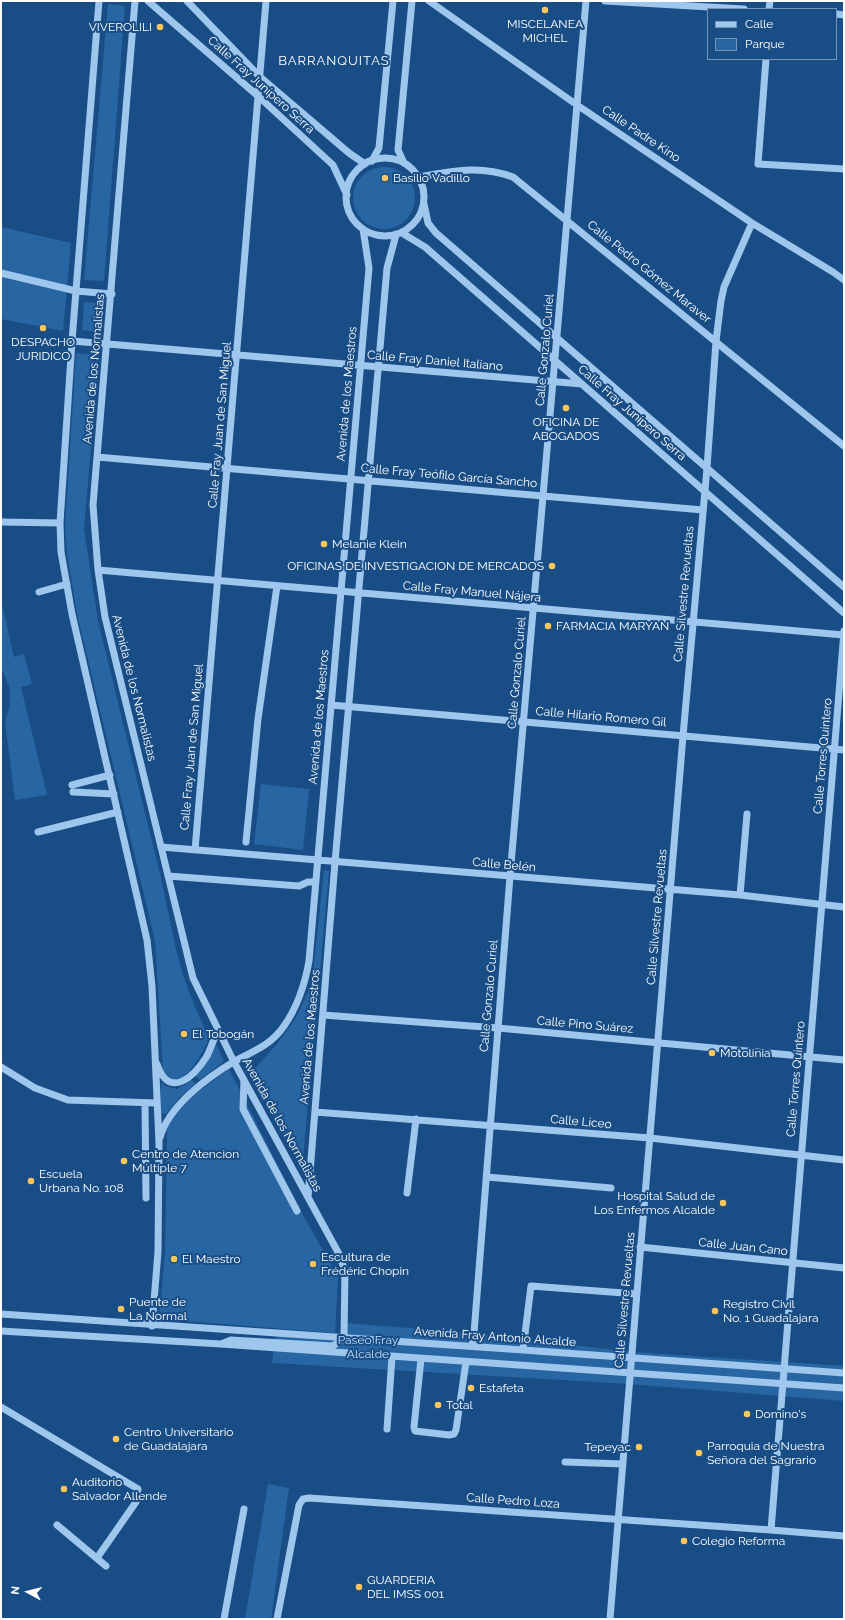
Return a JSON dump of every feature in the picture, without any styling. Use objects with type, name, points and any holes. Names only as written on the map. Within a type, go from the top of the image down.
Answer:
[{"type":"street","name":"Avenida de los Normalistas","points":[[99,1],[72,341],[60,523],[61,552],[74,622],[148,940],[152,986],[158,1143],[158,1252],[152,1326]]},
{"type":"street","name":"Avenida de los Normalistas","points":[[135,1],[112,294],[93,505],[98,570],[105,617],[193,978],[234,1062],[339,1254],[345,1271],[346,1297],[344,1338]]},
{"type":"street","name":"Calle Fray Junípero Serra","points":[[148,1],[258,96],[333,165],[347,195]]},
{"type":"street","name":"Calle Fray Junípero Serra","points":[[187,1],[260,77],[349,153],[369,162]]},
{"type":"street","name":"Calle Fray Juan de San Miguel","points":[[195,850],[266,1]]},
{"type":"street","points":[[369,162],[388,159],[404,163],[419,177],[423,186],[424,204],[420,216],[412,226],[399,234],[384,236],[363,230],[350,214],[347,204],[347,195],[352,177],[358,170],[369,162],[379,148],[393,1]]},
{"type":"street","points":[[404,163],[398,150],[412,1]]},
{"type":"street","name":"Calle Padre Kino","points":[[429,1],[577,105],[752,222],[844,280]]},
{"type":"street","name":"Calle Gonzalo Curiel","points":[[472,1346],[523,722],[586,1]]},
{"type":"street","points":[[605,1],[727,8]]},
{"type":"street","points":[[766,60],[758,164],[844,169]]},
{"type":"street","name":"Calle Pedro Gómez Maraver","points":[[419,177],[482,169],[499,172],[513,177],[844,446]]},
{"type":"street","name":"Calle Fray Junípero Serra","points":[[424,204],[428,223],[436,233],[844,587]]},
{"type":"street","name":"Calle Silvestre Revueltas","points":[[610,1619],[657,1042],[707,468],[716,341],[724,286],[752,222]]},
{"type":"street","name":"Avenida de los Maestros","points":[[158,1143],[161,1131],[174,1108],[200,1086],[234,1062],[260,1049],[284,1026],[300,996],[310,961],[369,268],[363,230]]},
{"type":"street","name":"Calle Fray Junípero Serra","points":[[399,234],[425,246],[844,613]]},
{"type":"street","name":"Avenida de los Maestros","points":[[308,1197],[335,862],[387,268],[399,234]]},
{"type":"street","points":[[1,273],[76,291],[112,294]]},
{"type":"street","name":"Calle Fray Daniel Italiano","points":[[72,341],[582,384]]},
{"type":"street","name":"Calle Fray Teófilo García Sancho","points":[[97,457],[703,510]]},
{"type":"street","points":[[1,522],[60,523]]},
{"type":"street","name":"Calle Fray Manuel Nájera","points":[[98,570],[844,636]]},
{"type":"street","points":[[39,592],[67,584]]},
{"type":"street","points":[[246,842],[258,719],[277,586]]},
{"type":"street","name":"Calle Torres Quintero","points":[[771,1530],[844,631]]},
{"type":"street","name":"Calle Hilario Romero Gil","points":[[331,705],[844,750]]},
{"type":"street","points":[[110,775],[72,788],[114,794]]},
{"type":"street","points":[[38,832],[118,812]]},
{"type":"street","points":[[740,895],[747,814]]},
{"type":"street","name":"Calle Belén","points":[[161,847],[740,895],[822,905],[844,906]]},
{"type":"street","points":[[168,876],[299,886],[308,882],[316,882]]},
{"type":"street","name":"Calle Pino Suárez","points":[[323,1015],[498,1028],[657,1042],[809,1058],[844,1060]]},
{"type":"street","points":[[155,1056],[160,1073],[165,1079],[170,1082],[182,1082],[194,1073],[207,1055],[218,1030]]},
{"type":"street","points":[[1,1067],[34,1088],[68,1100],[156,1103]]},
{"type":"street","points":[[244,1080],[243,1109],[297,1211]]},
{"type":"street","points":[[146,1103],[146,1198]]},
{"type":"street","name":"Calle Liceo","points":[[315,1112],[650,1138],[844,1160]]},
{"type":"street","points":[[407,1193],[416,1119]]},
{"type":"street","points":[[487,1177],[611,1188]]},
{"type":"street","name":"Calle Juan Cano","points":[[640,1247],[844,1268]]},
{"type":"street","points":[[523,1350],[531,1286],[637,1294]]},
{"type":"street","name":"Avenida Fray Antonio Alcalde","points":[[1,1314],[152,1326],[472,1346],[784,1370],[844,1373]]},
{"type":"street","points":[[1,1331],[221,1344],[844,1388]]},
{"type":"street","points":[[221,1344],[231,1340],[333,1346],[344,1338]]},
{"type":"street","points":[[387,1429],[392,1357]]},
{"type":"street","points":[[421,1359],[414,1427],[415,1431],[449,1435],[454,1434],[456,1430],[466,1362]]},
{"type":"street","points":[[1,1407],[138,1489],[136,1502],[96,1558]]},
{"type":"street","points":[[565,1462],[623,1464]]},
{"type":"street","name":"Calle Pedro Loza","points":[[277,1619],[299,1505],[303,1499],[618,1519],[844,1536]]},
{"type":"street","points":[[224,1619],[244,1509]]},
{"type":"street","points":[[57,1526],[106,1566]]},
{"type":"green space","points":[[108,4],[125,6],[104,281],[84,280]]},
{"type":"green space","points":[[378,167],[390,167],[406,176],[413,186],[415,198],[413,210],[406,220],[390,229],[378,229],[367,224],[358,215],[353,204],[353,192],[358,181],[367,172]]},
{"type":"green space","points":[[1,227],[71,243],[63,331],[1,319]]},
{"type":"green space","points":[[84,302],[104,303],[101,332],[82,330]]},
{"type":"green space","points":[[76,353],[99,355],[84,529],[98,621],[161,878],[177,954],[186,984],[209,1038],[202,1053],[190,1070],[177,1079],[170,1077],[163,1070],[155,941],[77,614],[67,554],[65,528]]},
{"type":"green space","points":[[1,600],[14,657],[24,654],[32,684],[21,687],[47,795],[15,800],[5,722],[10,705],[10,688],[1,668]]},
{"type":"green space","points":[[261,784],[309,789],[303,850],[254,844]]},
{"type":"green space","points":[[324,870],[329,871],[302,1170],[251,1073],[277,1044],[296,1018],[312,983]]},
{"type":"green space","points":[[216,1044],[224,1061],[200,1080],[196,1076],[211,1055]]},
{"type":"green space","points":[[229,1069],[303,1215],[338,1277],[335,1333],[159,1319],[165,1252],[168,1127],[172,1118],[186,1102]]},
{"type":"green space","points":[[192,1080],[196,1084],[180,1097],[166,1114],[160,1113],[161,1082],[165,1086],[177,1089]]},
{"type":"green space","name":"Paseo Fray Alcalde","points":[[346,1323],[474,1333],[632,1352],[844,1366],[844,1401],[629,1384],[272,1363],[276,1334],[345,1338]]},
{"type":"green space","points":[[268,1484],[289,1488],[271,1619],[245,1619]]},
{"type":"place","name":"MISCELANEA MICHEL","points":[[545,10]]},
{"type":"place","name":"VIVEROLILI","points":[[160,27]]},
{"type":"place","name":"Basilio Vadillo","points":[[385,178]]},
{"type":"place","name":"DESPACHO JURIDICO","points":[[43,328]]},
{"type":"place","name":"OFICINA DE ABOGADOS","points":[[566,408]]},
{"type":"place","name":"Melanie Klein","points":[[324,544]]},
{"type":"place","name":"OFICINAS DE INVESTIGACION DE MERCADOS","points":[[552,566]]},
{"type":"place","name":"FARMACIA MARYAN","points":[[548,626]]},
{"type":"place","name":"El Tobogán","points":[[184,1034]]},
{"type":"place","name":"Motolinia","points":[[712,1053]]},
{"type":"place","name":"Centro de Atencion Múltiple 7","points":[[124,1161]]},
{"type":"place","name":"Escuela Urbana No. 108","points":[[31,1181]]},
{"type":"place","name":"Hospital Salud de Los Enfermos Alcalde","points":[[723,1203]]},
{"type":"place","name":"El Maestro","points":[[174,1259]]},
{"type":"place","name":"Escultura de Frédéric Chopin","points":[[313,1264]]},
{"type":"place","name":"Puente de La Normal","points":[[121,1309]]},
{"type":"place","name":"Registro Civil No. 1 Guadalajara","points":[[715,1311]]},
{"type":"place","name":"Estafeta","points":[[471,1388]]},
{"type":"place","name":"Total","points":[[438,1405]]},
{"type":"place","name":"Domino's","points":[[747,1414]]},
{"type":"place","name":"Centro Universitario de Guadalajara","points":[[116,1439]]},
{"type":"place","name":"Tepeyac","points":[[639,1447]]},
{"type":"place","name":"Parroquia de Nuestra Señora del Sagrario","points":[[699,1453]]},
{"type":"place","name":"Auditorio Salvador Allende","points":[[64,1489]]},
{"type":"place","name":"Colegio Reforma","points":[[684,1541]]},
{"type":"place","name":"GUARDERIA DEL IMSS 001","points":[[359,1587]]},
{"type":"district","name":"BARRANQUITAS","points":[[334,61]]}]
